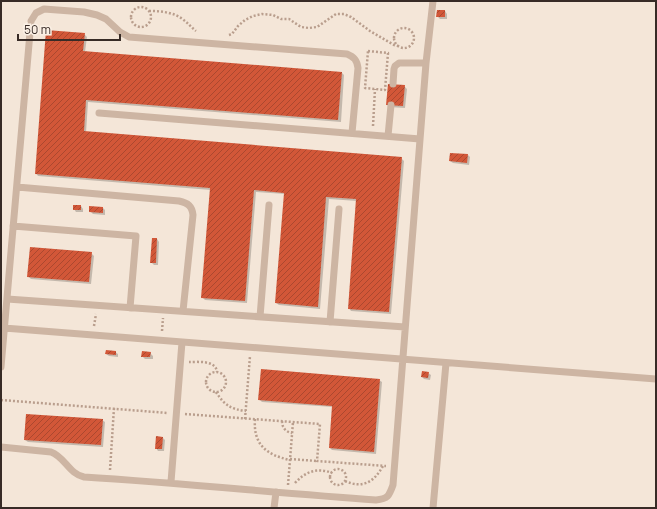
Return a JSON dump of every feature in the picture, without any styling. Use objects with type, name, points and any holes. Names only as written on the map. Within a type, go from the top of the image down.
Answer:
[{"type":"lane","points":[[1,447],[51,452],[59,456],[79,476],[171,482],[376,500],[388,496],[393,485],[426,63],[433,1]]},
{"type":"lane","points":[[1,367],[31,21],[40,10],[44,9],[97,14],[129,37],[347,54],[356,59],[358,63],[352,134]]},
{"type":"lane","points":[[393,84],[394,69],[397,64],[402,62],[426,63]]},
{"type":"lane","points":[[388,136],[391,105]]},
{"type":"lane","points":[[99,113],[420,139]]},
{"type":"lane","points":[[17,187],[185,202],[192,210],[192,215],[183,311]]},
{"type":"lane","points":[[260,317],[269,204]]},
{"type":"lane","points":[[330,322],[339,209]]},
{"type":"lane","points":[[13,226],[136,236],[130,308]]},
{"type":"lane","points":[[7,299],[405,327]]},
{"type":"lane","points":[[4,328],[656,379]]},
{"type":"lane","points":[[171,482],[182,342]]},
{"type":"lane","points":[[433,508],[446,363]]},
{"type":"lane","points":[[274,508],[276,492]]},
{"type":"path","points":[[149,11],[151,18],[147,26],[138,27],[134,25],[131,17],[132,12],[135,9],[144,7],[149,11],[170,13],[181,18],[195,31],[201,34]]},
{"type":"path","points":[[224,37],[232,34],[245,20],[262,14],[273,15],[281,19],[289,19],[301,27],[309,28],[317,27],[325,23],[336,14],[344,14],[394,45],[398,46],[406,48],[410,46],[414,38],[410,30],[402,28],[395,33],[394,38],[398,46]]},
{"type":"path","points":[[368,51],[388,53],[385,90],[375,89],[365,88],[368,51]]},
{"type":"path","points":[[372,135],[375,89]]},
{"type":"path","points":[[94,335],[96,305]]},
{"type":"path","points":[[161,341],[164,310]]},
{"type":"path","points":[[246,419],[251,348]]},
{"type":"path","points":[[181,361],[213,364],[217,372]]},
{"type":"path","points":[[217,372],[221,373],[226,380],[226,385],[221,392],[212,391],[206,384],[206,380],[209,376],[212,373],[217,372]]},
{"type":"path","points":[[216,392],[221,400],[228,406],[246,411]]},
{"type":"path","points":[[1,400],[320,424],[317,461]]},
{"type":"path","points":[[109,478],[114,408]]},
{"type":"path","points":[[255,419],[257,438],[260,444],[264,449],[275,456],[290,460],[394,467]]},
{"type":"path","points":[[282,421],[285,430],[292,433]]},
{"type":"path","points":[[287,493],[293,422]]},
{"type":"path","points":[[345,481],[351,484],[359,485],[370,482],[375,479],[383,466]]},
{"type":"path","points":[[337,469],[341,469],[346,475],[345,481],[340,485],[332,482],[330,478],[332,473],[337,469]]},
{"type":"path","points":[[287,493],[300,478],[310,472],[324,470],[332,473]]},
{"type":"building","points":[[437,10],[445,10],[445,17],[436,17]]},
{"type":"building","points":[[46,30],[85,33],[83,51],[342,72],[338,120],[86,100],[84,131],[402,157],[389,312],[348,309],[356,199],[326,197],[318,307],[275,303],[284,193],[254,190],[245,301],[201,298],[210,188],[35,174]]},
{"type":"building","points":[[388,84],[405,85],[403,106],[386,105]]},
{"type":"building","points":[[450,153],[468,154],[467,163],[449,161]]},
{"type":"building","points":[[73,205],[81,205],[81,210],[73,210]]},
{"type":"building","points":[[89,206],[103,207],[103,213],[89,212]]},
{"type":"building","points":[[152,238],[157,238],[156,263],[150,263]]},
{"type":"building","points":[[30,247],[92,252],[89,282],[27,277]]},
{"type":"building","points":[[106,350],[116,351],[116,355],[105,354]]},
{"type":"building","points":[[142,351],[151,352],[150,357],[141,357]]},
{"type":"building","points":[[261,369],[380,379],[374,452],[329,448],[332,406],[258,400]]},
{"type":"building","points":[[422,371],[429,372],[428,378],[421,377]]},
{"type":"building","points":[[26,414],[103,419],[101,445],[24,440]]},
{"type":"building","points":[[156,436],[163,437],[162,449],[155,449]]}]
